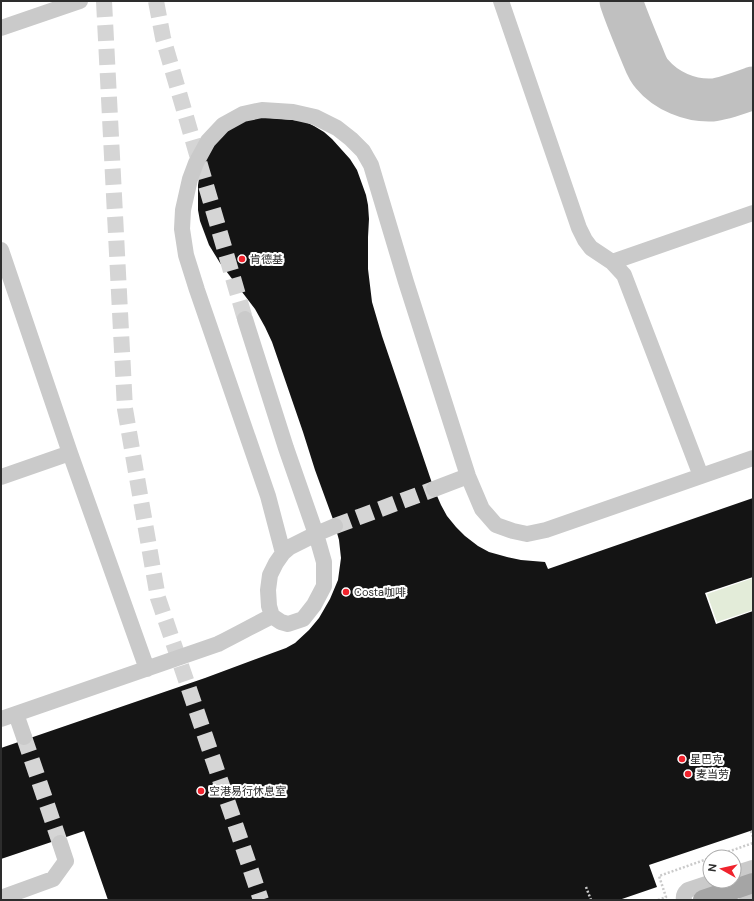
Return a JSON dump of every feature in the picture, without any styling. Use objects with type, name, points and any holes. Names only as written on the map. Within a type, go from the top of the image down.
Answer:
[{"type":"main road","points":[[703,900],[753,883]]},
{"type":"lane","points":[[1,28],[80,1]]},
{"type":"lane","points":[[501,1],[584,240],[591,248],[612,262],[624,275],[701,476]]},
{"type":"lane","points":[[283,553],[268,496],[186,255],[182,229],[183,210],[190,179],[208,142],[223,125],[243,114],[262,110],[293,112],[315,117],[337,128],[351,139],[363,152],[371,165],[406,282],[468,476],[482,509],[496,525],[527,534],[546,530],[753,458]]},
{"type":"lane","points":[[612,262],[753,213]]},
{"type":"lane","points":[[1,250],[70,453],[147,669]]},
{"type":"lane","points":[[245,319],[286,448],[316,534],[324,562],[324,586],[314,605],[303,619],[288,624],[281,622],[272,616],[268,590],[270,575],[276,563],[283,553],[290,547],[316,534],[335,526]]},
{"type":"lane","points":[[1,477],[70,453]]},
{"type":"lane","points":[[434,489],[468,476]]},
{"type":"lane","points":[[1,719],[218,644],[272,616]]},
{"type":"lane","points":[[16,714],[24,737]]},
{"type":"lane","points":[[10,897],[32,894],[54,879],[66,861],[60,843]]},
{"type":"lane","points":[[742,871],[753,868]]},
{"type":"lane","points":[[684,900],[683,897],[688,890],[702,885]]},
{"type":"lane","points":[[747,900],[753,898]]},
{"type":"path","points":[[751,831],[753,837]]},
{"type":"path","points":[[738,849],[753,844]]},
{"type":"path","points":[[658,900],[666,897],[659,876],[702,861]]},
{"type":"path","points":[[586,887],[591,900]]},
{"type":"green space","points":[[753,578],[753,610],[717,622],[707,594]]},
{"type":"building","points":[[248,116],[304,121],[324,132],[332,139],[350,159],[357,170],[368,205],[368,269],[372,302],[382,336],[434,489],[441,505],[447,516],[456,527],[478,546],[489,552],[507,557],[545,562],[548,569],[753,498],[753,577],[705,593],[716,624],[753,611],[753,830],[649,865],[657,887],[619,900],[108,900],[84,831],[1,859],[1,748],[205,678],[286,648],[295,643],[319,618],[330,599],[338,580],[341,558],[339,540],[272,342],[255,309],[220,263],[209,245],[200,221],[198,210],[198,185],[200,173],[210,144]]},
{"type":"taxiway","points":[[621,1],[647,67],[658,80],[671,90],[695,99],[712,100],[753,88]]},
{"type":"tunnel","points":[[104,1],[125,409],[158,598],[261,900]]},
{"type":"tunnel","points":[[156,1],[163,38],[245,319]]},
{"type":"tunnel","points":[[335,526],[434,489]]},
{"type":"tunnel","points":[[24,737],[60,843]]},
{"type":"place","name":"肯德基","points":[[242,259]]},
{"type":"place","name":"Costa咖啡","points":[[346,592]]},
{"type":"place","name":"星巴克","points":[[682,759]]},
{"type":"place","name":"麦当劳","points":[[688,774]]},
{"type":"place","name":"空港易行休息室","points":[[201,791]]}]
